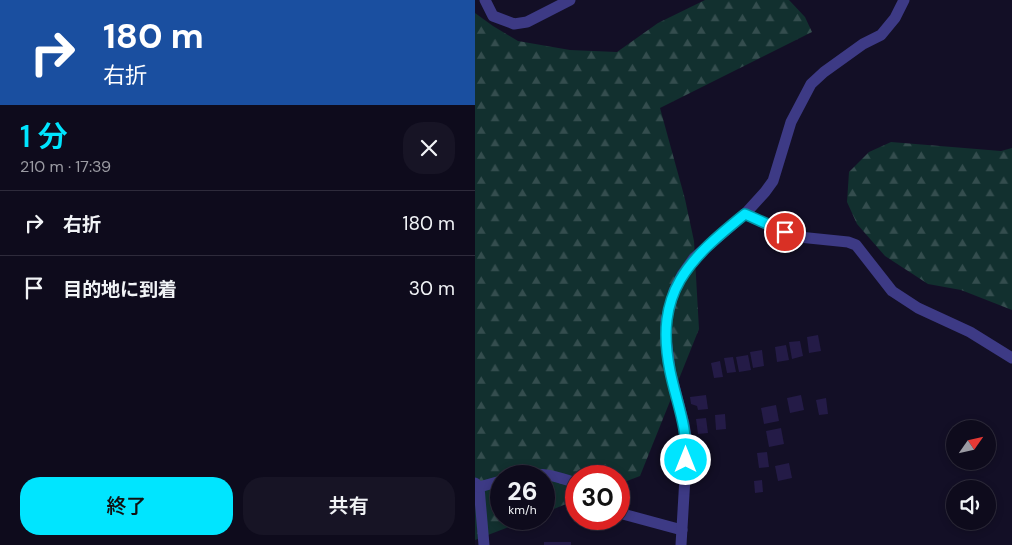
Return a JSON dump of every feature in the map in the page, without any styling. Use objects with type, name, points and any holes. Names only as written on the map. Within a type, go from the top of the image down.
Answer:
[{"type":"street","points":[[485,0],[493,16],[514,24],[527,22],[570,0]]},
{"type":"street","points":[[681,545],[687,443],[670,370],[666,338],[666,320],[674,291],[695,258],[745,214],[773,181],[791,122],[811,84],[824,72],[863,44],[881,35],[895,18],[905,0]]},
{"type":"street","points":[[745,214],[785,232],[799,236],[848,242],[856,245],[892,291],[918,308],[970,332],[1012,358]]},
{"type":"street","points":[[484,545],[477,485],[490,483]]},
{"type":"street","points":[[630,516],[682,530]]},
{"type":"green space","points":[[705,0],[789,0],[805,17],[812,32],[660,108],[685,199],[694,241],[699,329],[640,476],[630,480],[630,465],[565,465],[565,504],[555,509],[555,465],[490,465],[490,530],[501,530],[475,540],[475,13],[518,41],[570,50],[617,52],[658,23]]},
{"type":"green space","points":[[891,142],[1001,151],[1012,148],[1012,310],[961,290],[928,284],[885,256],[857,224],[847,202],[849,172],[869,152]]},
{"type":"building","points":[[818,335],[821,351],[809,353],[807,337]]},
{"type":"building","points":[[800,341],[803,356],[792,359],[789,342]]},
{"type":"building","points":[[786,345],[789,360],[777,362],[775,347]]},
{"type":"building","points":[[762,350],[764,366],[753,368],[750,352]]},
{"type":"building","points":[[748,355],[751,370],[739,372],[736,357]]},
{"type":"building","points":[[733,357],[736,372],[727,373],[724,358]]},
{"type":"building","points":[[720,361],[723,377],[714,378],[711,363]]},
{"type":"building","points":[[706,395],[708,409],[698,410],[697,406],[691,404],[690,397]]},
{"type":"building","points":[[801,395],[804,410],[790,413],[787,398]]},
{"type":"building","points":[[826,398],[828,414],[819,415],[816,400]]},
{"type":"building","points":[[776,405],[779,421],[764,424],[761,408]]},
{"type":"building","points":[[725,414],[726,429],[716,430],[715,415]]},
{"type":"building","points":[[706,418],[708,433],[698,434],[696,419]]},
{"type":"building","points":[[781,428],[784,444],[769,447],[766,431]]},
{"type":"building","points":[[767,452],[769,467],[759,468],[757,453]]},
{"type":"building","points":[[789,463],[792,478],[778,481],[775,466]]},
{"type":"building","points":[[762,480],[763,492],[755,493],[754,481]]},
{"type":"building","points":[[544,542],[571,542],[571,545],[544,545]]},
{"type":"route","points":[[686,460],[687,443],[684,424],[670,370],[666,338],[666,320],[674,291],[682,275],[695,258],[721,233],[745,214],[785,232]]}]
